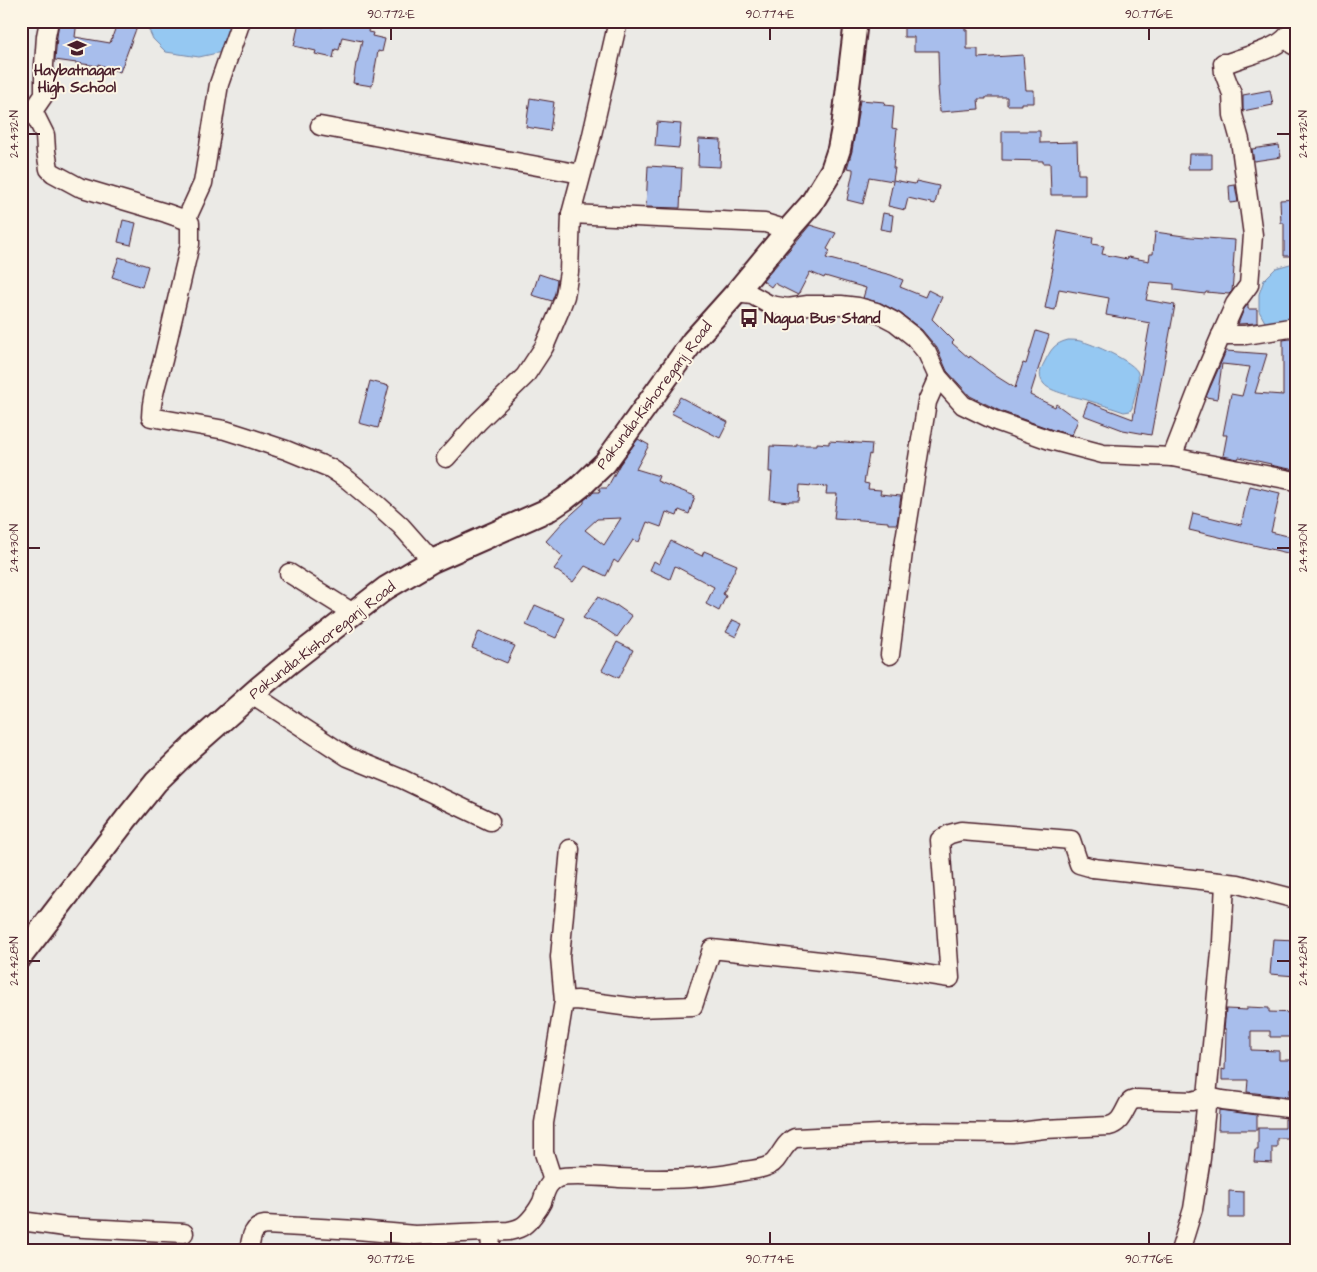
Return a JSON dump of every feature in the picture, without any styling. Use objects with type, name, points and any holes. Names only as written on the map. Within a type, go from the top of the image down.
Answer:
[{"type":"main road","name":"Pakundia-Kishoreganj Road","points":[[21,956],[156,782],[252,694],[386,588],[432,561],[550,509],[565,500],[605,463],[693,341],[811,204],[832,170],[844,128],[856,21]]},
{"type":"street","points":[[49,21],[44,65],[44,95],[27,109],[45,135],[49,169],[79,187],[186,220],[190,223],[190,244],[152,399],[151,416],[225,430],[286,450],[330,468],[348,480],[401,526],[432,561]]},
{"type":"street","points":[[186,220],[203,183],[219,84],[241,21]]},
{"type":"street","points":[[446,458],[478,422],[525,376],[544,347],[559,312],[570,272],[571,214],[591,139],[618,21]]},
{"type":"street","points":[[1172,457],[1221,335],[1236,304],[1248,285],[1253,235],[1240,140],[1233,115],[1232,94],[1224,73],[1223,63],[1228,63],[1270,48],[1288,35],[1293,45],[1296,42]]},
{"type":"street","points":[[320,126],[581,174]]},
{"type":"street","points":[[571,214],[765,223],[788,230]]},
{"type":"street","points":[[736,293],[752,295],[770,305],[788,308],[808,304],[841,305],[876,312],[895,322],[914,337],[927,353],[938,377],[963,405],[996,421],[1050,440],[1103,454],[1172,457],[1296,481]]},
{"type":"street","points":[[1221,335],[1246,335],[1296,327]]},
{"type":"street","points":[[890,655],[902,552],[927,402],[938,377]]},
{"type":"street","points":[[289,572],[353,613]]},
{"type":"street","points":[[252,694],[348,757],[402,779],[490,821]]},
{"type":"street","points":[[564,1001],[577,1000],[638,1008],[693,1006],[712,949],[884,968],[950,978],[940,840],[950,834],[961,831],[1071,840],[1079,864],[1090,867],[1238,884],[1296,899]]},
{"type":"street","points":[[553,1180],[544,1153],[544,1123],[564,1001],[560,957],[570,849]]},
{"type":"street","points":[[1180,1251],[1193,1209],[1201,1158],[1222,942],[1225,883]]},
{"type":"street","points":[[249,1251],[254,1230],[259,1226],[299,1226],[415,1235],[509,1232],[522,1226],[529,1220],[541,1204],[545,1190],[553,1180],[559,1178],[685,1178],[736,1173],[772,1164],[790,1140],[806,1136],[923,1132],[1012,1132],[1109,1126],[1120,1120],[1129,1103],[1134,1100],[1192,1101],[1208,1097],[1296,1109]]},
{"type":"street","points":[[21,1221],[66,1227],[184,1233]]},
{"type":"street","points":[[490,1232],[491,1251]]},
{"type":"water","points":[[145,21],[241,21],[231,50],[199,57],[166,52],[153,39]]},
{"type":"water","points":[[1296,264],[1296,321],[1270,324],[1265,322],[1259,311],[1259,294],[1264,280],[1276,268]]},
{"type":"water","points":[[1068,340],[1076,340],[1093,345],[1121,359],[1135,369],[1138,373],[1138,380],[1130,411],[1124,412],[1064,394],[1044,384],[1040,374],[1046,358],[1056,346]]},
{"type":"building","points":[[59,21],[77,21],[75,37],[110,43],[118,21],[139,21],[120,72],[98,64],[98,66],[55,60]]},
{"type":"building","points":[[299,21],[323,27],[324,21],[370,21],[368,32],[373,33],[372,36],[385,39],[382,52],[378,51],[372,86],[353,83],[362,41],[342,37],[339,50],[335,49],[333,58],[315,54],[316,51],[294,46]]},
{"type":"building","points":[[904,21],[965,21],[967,49],[978,49],[978,58],[1023,55],[1026,90],[1034,90],[1034,103],[1007,105],[1007,97],[986,97],[986,99],[978,99],[979,109],[940,112],[938,51],[914,51],[914,37],[904,37]]},
{"type":"building","points":[[1270,90],[1273,105],[1243,111],[1243,95]]},
{"type":"building","points":[[530,98],[554,102],[550,131],[526,127]]},
{"type":"building","points":[[860,100],[885,102],[884,105],[894,106],[892,128],[897,129],[893,180],[915,184],[916,181],[939,186],[935,204],[908,198],[905,210],[888,206],[893,181],[869,177],[863,204],[847,200],[853,169],[847,168],[852,151]]},
{"type":"building","points":[[657,122],[681,124],[679,148],[655,146]]},
{"type":"building","points":[[1002,131],[1040,131],[1040,143],[1077,142],[1078,174],[1085,174],[1085,195],[1051,195],[1050,163],[1043,163],[1043,161],[1002,160]]},
{"type":"building","points":[[699,139],[721,140],[720,167],[698,166]]},
{"type":"building","points":[[1279,145],[1281,157],[1254,161],[1252,149]]},
{"type":"building","points":[[1189,154],[1212,154],[1212,169],[1188,169]]},
{"type":"building","points":[[648,166],[682,168],[680,208],[646,207]]},
{"type":"building","points":[[1235,185],[1238,202],[1230,203],[1229,186]]},
{"type":"building","points":[[1296,199],[1296,256],[1284,256],[1284,223],[1281,223],[1280,200]]},
{"type":"building","points":[[883,213],[893,215],[891,231],[880,229]]},
{"type":"building","points":[[123,220],[136,223],[131,245],[118,242]]},
{"type":"building","points":[[810,225],[836,233],[827,249],[830,251],[826,258],[891,275],[903,280],[900,287],[925,297],[928,290],[942,297],[932,319],[954,341],[952,343],[969,358],[970,356],[1015,388],[1023,363],[1026,364],[1036,331],[1049,335],[1030,395],[1055,407],[1056,404],[1078,420],[1072,435],[1000,411],[970,396],[947,371],[937,348],[922,330],[900,313],[881,303],[863,298],[866,288],[825,276],[824,278],[810,272],[798,295],[774,283],[771,287],[763,281]]},
{"type":"building","points":[[1058,231],[1093,238],[1092,244],[1104,246],[1102,254],[1149,261],[1150,254],[1153,254],[1155,232],[1235,240],[1232,291],[1229,294],[1206,292],[1205,294],[1174,290],[1174,284],[1150,282],[1146,300],[1175,305],[1151,435],[1123,430],[1083,415],[1088,402],[1133,419],[1150,323],[1106,315],[1109,298],[1059,289],[1055,310],[1045,308]]},
{"type":"building","points":[[119,257],[148,266],[142,287],[112,277]]},
{"type":"building","points":[[539,274],[557,280],[552,301],[532,295]]},
{"type":"building","points":[[1248,304],[1248,309],[1257,309],[1257,323],[1238,324],[1244,309]]},
{"type":"building","points":[[1296,339],[1295,470],[1239,457],[1238,459],[1223,456],[1227,435],[1223,435],[1231,394],[1242,396],[1250,367],[1222,364],[1217,399],[1206,397],[1226,351],[1267,354],[1255,393],[1283,395],[1283,340]]},
{"type":"building","points":[[370,381],[389,386],[378,428],[359,423]]},
{"type":"building","points":[[680,397],[728,422],[720,438],[671,413]]},
{"type":"building","points":[[638,439],[649,445],[636,469],[659,476],[657,481],[695,496],[689,514],[679,510],[677,516],[666,512],[661,527],[647,522],[639,542],[633,540],[618,563],[614,560],[606,576],[585,566],[573,582],[554,569],[563,557],[546,541],[584,503],[584,500],[594,492],[600,492],[599,488],[607,488],[620,464]],"holes":[[[621,518],[604,545],[585,530],[597,519]]]},
{"type":"building","points":[[829,441],[872,444],[864,483],[869,484],[868,489],[881,490],[880,494],[901,496],[897,524],[834,518],[837,494],[826,494],[827,487],[800,485],[799,501],[770,500],[772,472],[769,472],[770,446],[796,447],[796,445],[817,445],[817,443],[829,444]]},
{"type":"building","points":[[1250,486],[1280,493],[1271,532],[1296,538],[1296,555],[1189,530],[1193,513],[1241,525]]},
{"type":"building","points":[[671,541],[702,556],[704,551],[737,565],[723,594],[726,596],[719,611],[706,604],[714,587],[675,566],[670,579],[650,570],[654,561],[659,564]]},
{"type":"building","points":[[598,597],[616,605],[632,616],[617,637],[601,626],[583,618]]},
{"type":"building","points":[[535,605],[565,618],[556,638],[526,625]]},
{"type":"building","points":[[733,620],[742,624],[736,637],[726,632]]},
{"type":"building","points":[[479,631],[515,646],[507,663],[472,648]]},
{"type":"building","points":[[617,642],[633,650],[619,678],[602,670]]},
{"type":"building","points":[[1273,939],[1296,940],[1296,976],[1270,974]]},
{"type":"building","points":[[1247,1007],[1269,1008],[1269,1012],[1296,1013],[1296,1037],[1270,1037],[1270,1031],[1251,1031],[1251,1050],[1279,1051],[1279,1060],[1296,1060],[1296,1090],[1289,1090],[1289,1097],[1247,1092],[1248,1080],[1222,1080],[1222,1069],[1225,1070],[1226,1029],[1224,1029],[1226,1009],[1247,1010]]},
{"type":"building","points":[[1219,1110],[1257,1115],[1257,1130],[1218,1130]]},
{"type":"building","points":[[1285,1119],[1296,1119],[1296,1138],[1277,1138],[1277,1147],[1272,1147],[1272,1163],[1254,1162],[1255,1150],[1258,1150],[1258,1128],[1285,1128]]},
{"type":"building","points":[[1229,1191],[1244,1192],[1244,1218],[1229,1218]]},
{"type":"place","name":"Haybatnagar High School","points":[[77,48]]},
{"type":"place","name":"Nagua Bus Stand","points":[[749,318]]}]
